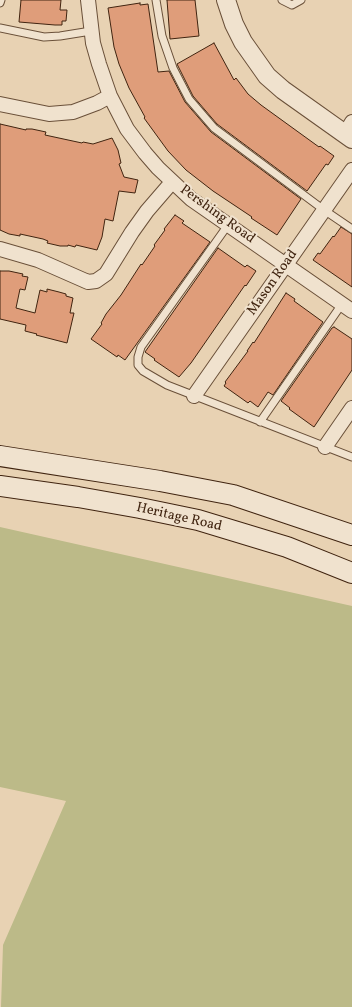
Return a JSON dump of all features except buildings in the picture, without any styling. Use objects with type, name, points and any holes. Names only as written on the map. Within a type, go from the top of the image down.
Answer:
[{"type":"main road","points":[[0,456],[160,481],[233,495],[352,535]]},
{"type":"main road","name":"Heritage Road","points":[[0,486],[124,505],[198,520],[287,547],[352,573]]},
{"type":"street","name":"Pershing Road","points":[[88,0],[91,31],[99,64],[110,96],[127,129],[145,153],[172,182],[191,199],[347,308]]},
{"type":"street","points":[[226,0],[234,24],[243,42],[267,76],[283,90],[350,132]]},
{"type":"street","points":[[0,104],[49,114],[73,112],[97,103],[110,96]]},
{"type":"street","name":"Mason Road","points":[[194,396],[352,170]]},
{"type":"street","points":[[0,250],[38,260],[88,282],[96,281],[106,274],[147,211],[172,182]]},
{"type":"street","points":[[325,447],[352,408]]},
{"type":"lane","points":[[156,0],[162,36],[173,68],[189,99],[214,128],[324,210],[352,229]]},
{"type":"lane","points":[[282,0],[292,5],[301,0]]},
{"type":"lane","points":[[0,28],[44,37],[91,31]]},
{"type":"lane","points":[[228,224],[140,348],[138,365],[143,371],[166,385],[352,457]]},
{"type":"lane","points":[[260,422],[347,308]]},
{"type":"shaded area","points":[[0,527],[352,606],[352,1007],[1,1007],[3,945],[66,801],[0,787]]}]
